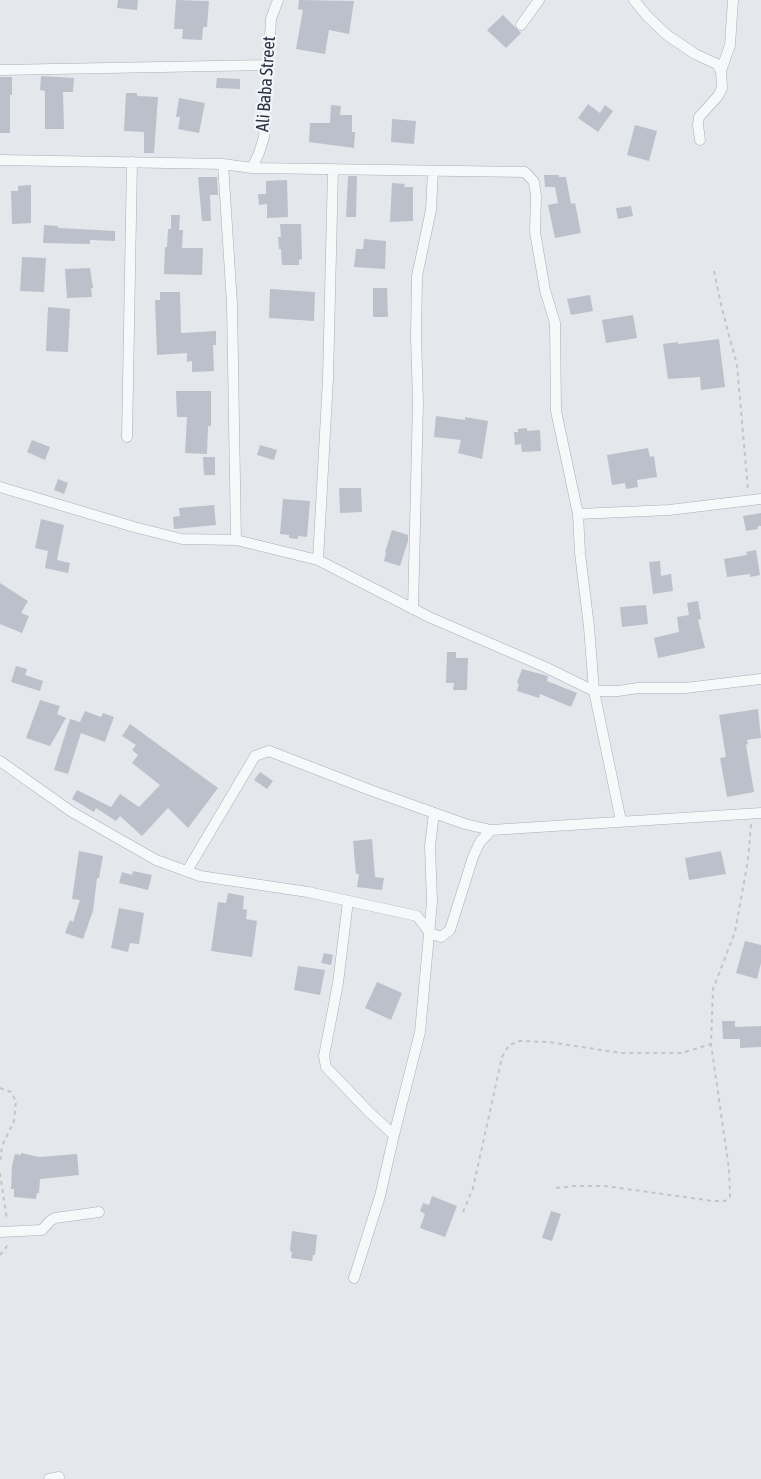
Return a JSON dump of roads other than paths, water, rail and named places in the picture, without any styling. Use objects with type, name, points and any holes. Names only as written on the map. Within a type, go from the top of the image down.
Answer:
[{"type":"street","name":"Ali Baba Street","points":[[252,168],[259,154],[264,136],[271,18],[278,0]]},
{"type":"street","points":[[521,26],[539,0]]},
{"type":"street","points":[[634,0],[666,35],[695,54],[717,64],[721,71]]},
{"type":"street","points":[[700,140],[699,118],[718,96],[722,88],[721,71],[730,44],[733,0]]},
{"type":"street","points":[[0,70],[268,65]]},
{"type":"street","points":[[0,160],[223,164],[252,168],[525,172],[534,182],[536,196],[535,232],[545,290],[555,323],[556,411],[578,514],[580,553],[594,691],[621,821]]},
{"type":"street","points":[[127,437],[132,162]]},
{"type":"street","points":[[223,164],[232,304],[236,540]]},
{"type":"street","points":[[318,560],[328,378],[333,169]]},
{"type":"street","points":[[413,609],[417,412],[417,276],[431,210],[433,170]]},
{"type":"street","points":[[0,487],[134,527],[182,538],[236,540],[318,560],[413,609],[545,667],[594,691],[618,691],[638,688],[685,688],[761,679]]},
{"type":"street","points":[[578,514],[669,510],[761,499]]},
{"type":"street","points":[[187,871],[255,756],[269,751],[434,813],[465,824],[491,830],[756,813]]},
{"type":"street","points":[[0,761],[72,812],[156,860],[200,876],[308,892],[417,916],[430,933],[441,937],[450,930],[473,857],[480,842],[491,830]]},
{"type":"street","points":[[354,1278],[380,1196],[420,1032],[432,902],[430,846],[434,813]]},
{"type":"street","points":[[348,901],[338,983],[324,1056],[326,1067],[394,1135]]},
{"type":"street","points":[[4,1232],[42,1230],[55,1218],[99,1212]]}]
